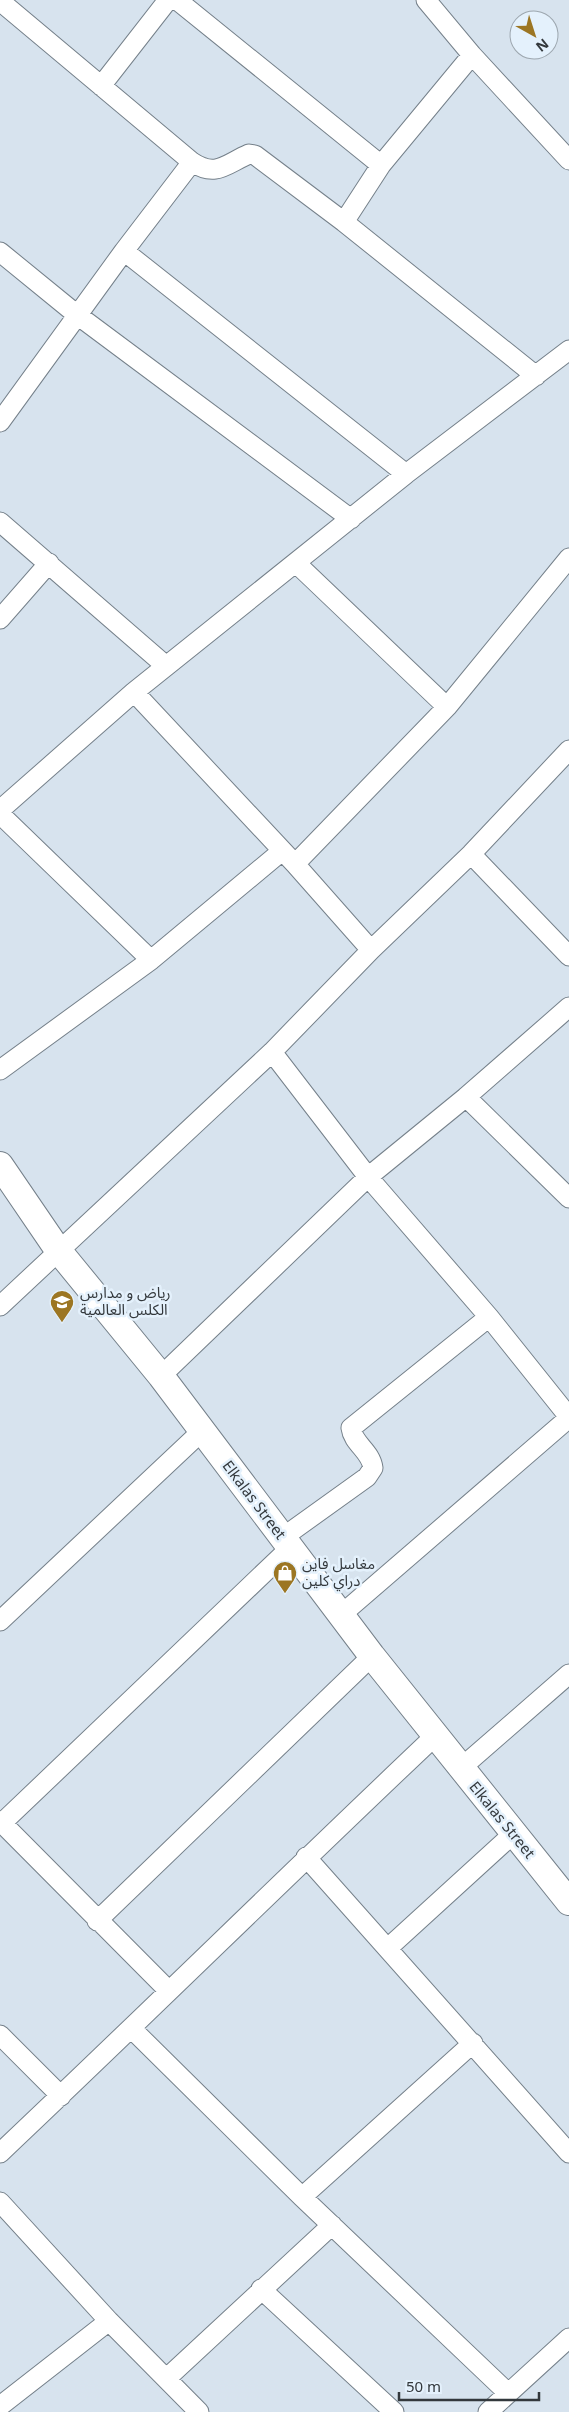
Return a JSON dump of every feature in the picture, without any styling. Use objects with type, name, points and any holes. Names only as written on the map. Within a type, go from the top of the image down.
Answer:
[{"type":"street","points":[[101,86],[168,0]]},
{"type":"street","points":[[177,0],[381,165]]},
{"type":"street","points":[[0,1],[203,170],[213,171],[249,154],[255,155],[344,222],[536,376]]},
{"type":"street","points":[[435,4],[472,55],[569,160]]},
{"type":"street","points":[[344,222],[381,165],[472,55]]},
{"type":"street","points":[[0,422],[76,314],[192,162]]},
{"type":"street","points":[[124,251],[406,474]]},
{"type":"street","points":[[0,252],[76,314],[351,519]]},
{"type":"street","points":[[151,960],[0,812],[134,692],[166,666],[406,474],[568,351]]},
{"type":"street","points":[[0,522],[166,666]]},
{"type":"street","points":[[0,1070],[289,857],[447,708],[569,558]]},
{"type":"street","points":[[0,620],[49,563]]},
{"type":"street","points":[[296,563],[447,708]]},
{"type":"street","points":[[134,692],[289,857],[371,950]]},
{"type":"street","points":[[0,1306],[272,1052],[371,950],[472,854],[569,750]]},
{"type":"street","points":[[472,854],[569,956]]},
{"type":"street","points":[[161,1376],[368,1178],[466,1098],[569,1007]]},
{"type":"street","points":[[272,1052],[368,1178],[489,1317],[569,1418],[342,1614]]},
{"type":"street","points":[[466,1098],[567,1191]]},
{"type":"street","name":"Elkalas Street","points":[[0,1165],[58,1250],[161,1376],[372,1656],[569,1902]]},
{"type":"street","points":[[169,1991],[1,1823],[286,1543],[367,1476],[373,1468],[372,1458],[352,1434],[351,1428],[489,1317]]},
{"type":"street","points":[[0,1622],[202,1431]]},
{"type":"street","points":[[97,1921],[372,1656]]},
{"type":"street","points":[[461,1768],[569,1674]]},
{"type":"street","points":[[0,2153],[435,1736]]},
{"type":"street","points":[[388,1948],[513,1834]]},
{"type":"street","points":[[306,1858],[473,2043],[569,2153]]},
{"type":"street","points":[[132,2028],[302,2197],[508,2393]]},
{"type":"street","points":[[0,2035],[61,2096]]},
{"type":"street","points":[[302,2197],[473,2043]]},
{"type":"street","points":[[0,2202],[109,2321],[167,2378],[198,2412]]},
{"type":"street","points":[[167,2378],[332,2225]]},
{"type":"street","points":[[261,2289],[394,2412]]},
{"type":"street","points":[[0,2406],[109,2321]]},
{"type":"street","points":[[488,2412],[569,2338]]},
{"type":"place","name":"رياض و مدارس الكلس العالمية","points":[[62,1323]]},
{"type":"place","name":"مغاسل فاين دراي كلين","points":[[285,1594]]}]
